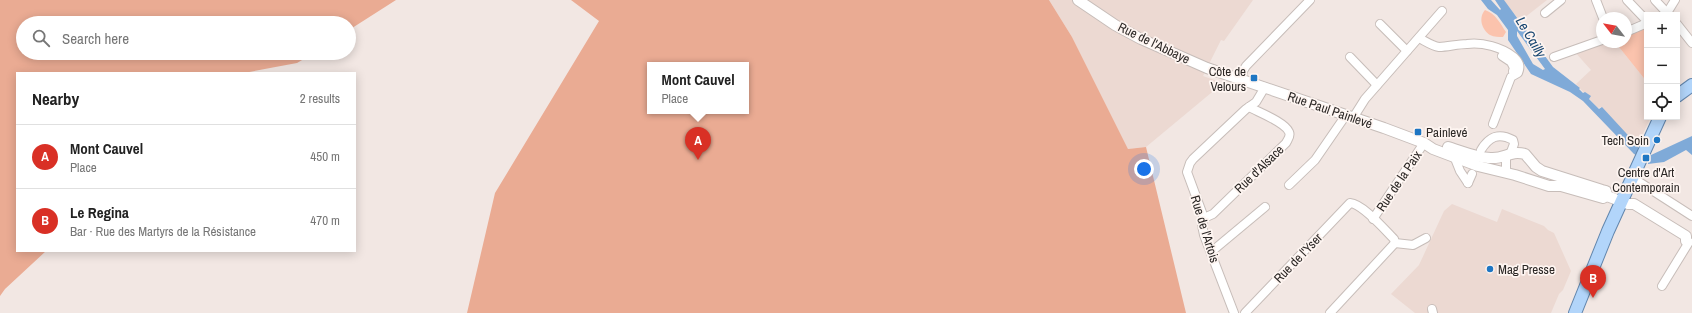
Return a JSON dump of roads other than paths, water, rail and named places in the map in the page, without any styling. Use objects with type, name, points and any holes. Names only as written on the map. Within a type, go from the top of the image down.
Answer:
[{"type":"main road","points":[[1680,94],[1692,85]]},
{"type":"main road","points":[[1575,313],[1625,203],[1633,178],[1659,120]]},
{"type":"street","name":"Rue de l'Abbaye","points":[[1078,0],[1115,25],[1141,39],[1179,56],[1238,79]]},
{"type":"street","points":[[1238,79],[1246,66],[1310,0]]},
{"type":"street","points":[[1545,13],[1561,0]]},
{"type":"street","points":[[1596,0],[1601,12]]},
{"type":"street","points":[[1628,0],[1644,19]]},
{"type":"street","points":[[1655,0],[1664,12]]},
{"type":"street","points":[[1666,12],[1675,0]]},
{"type":"street","points":[[1289,185],[1315,160],[1365,99],[1442,11]]},
{"type":"street","points":[[1632,29],[1644,23]]},
{"type":"street","points":[[1380,24],[1407,51]]},
{"type":"street","points":[[1680,28],[1692,43]]},
{"type":"street","points":[[1419,38],[1437,47],[1483,44],[1508,53],[1518,62],[1520,66],[1518,73],[1511,77],[1493,124]]},
{"type":"street","points":[[1554,57],[1596,42]]},
{"type":"street","points":[[1493,48],[1510,62],[1514,68],[1513,71]]},
{"type":"street","points":[[1350,57],[1377,85]]},
{"type":"street","name":"Rue Paul Painlevé","points":[[1238,79],[1424,143]]},
{"type":"street","points":[[1249,107],[1256,102],[1264,87]]},
{"type":"street","name":"Rue de l'Artois","points":[[1234,313],[1203,230],[1204,218],[1188,176],[1188,168],[1193,159],[1249,107]]},
{"type":"street","name":"Rue d'Alsace","points":[[1204,218],[1213,214],[1286,143],[1289,138],[1289,132],[1284,126],[1249,107]]},
{"type":"street","points":[[1481,150],[1486,142],[1498,136],[1513,140],[1514,144],[1508,154],[1506,173]]},
{"type":"street","points":[[1424,143],[1435,143],[1487,158],[1500,158],[1508,154],[1518,152],[1525,154],[1536,167],[1559,181],[1603,198],[1607,196],[1625,203],[1631,209],[1684,241],[1689,242],[1662,286]]},
{"type":"street","points":[[1424,143],[1433,150],[1454,156],[1478,166],[1549,186],[1559,181]]},
{"type":"street","name":"Rue de la Paix","points":[[1373,219],[1424,143]]},
{"type":"street","points":[[1454,156],[1460,171],[1468,183],[1472,174]]},
{"type":"street","points":[[1633,178],[1692,216]]},
{"type":"street","name":"Rue de l'Yser","points":[[1245,313],[1350,203],[1356,203],[1373,219]]},
{"type":"street","points":[[1210,252],[1265,207]]},
{"type":"street","points":[[1373,219],[1394,239],[1395,243]]},
{"type":"street","points":[[1395,243],[1413,245],[1426,238]]},
{"type":"street","points":[[1330,313],[1395,243]]},
{"type":"water","name":"Le Cailly","points":[[1481,0],[1491,0],[1500,10],[1501,9],[1495,0],[1504,0],[1553,67],[1580,88],[1579,89],[1583,93],[1585,92],[1591,96],[1589,99],[1599,109],[1602,107],[1638,146],[1638,148],[1651,155],[1692,136],[1692,155],[1686,150],[1664,162],[1648,164],[1648,161],[1634,154],[1583,101],[1570,92],[1531,74],[1508,40],[1508,30],[1497,15],[1488,9]],"holes":[[[1517,31],[1545,69],[1543,70],[1533,64],[1517,36]]]},
{"type":"place","name":"Côte de Velours","points":[[1254,78]]},
{"type":"place","name":"Painlevé","points":[[1418,132]]},
{"type":"place","name":"Tech Soin","points":[[1657,140]]},
{"type":"place","name":"Centre d'Art Contemporain","points":[[1646,158]]},
{"type":"place","name":"Mont Cauvel","points":[[698,160]]},
{"type":"place","name":"Mag Presse","points":[[1490,269]]},
{"type":"place","name":"Le Regina","points":[[1593,298]]}]
